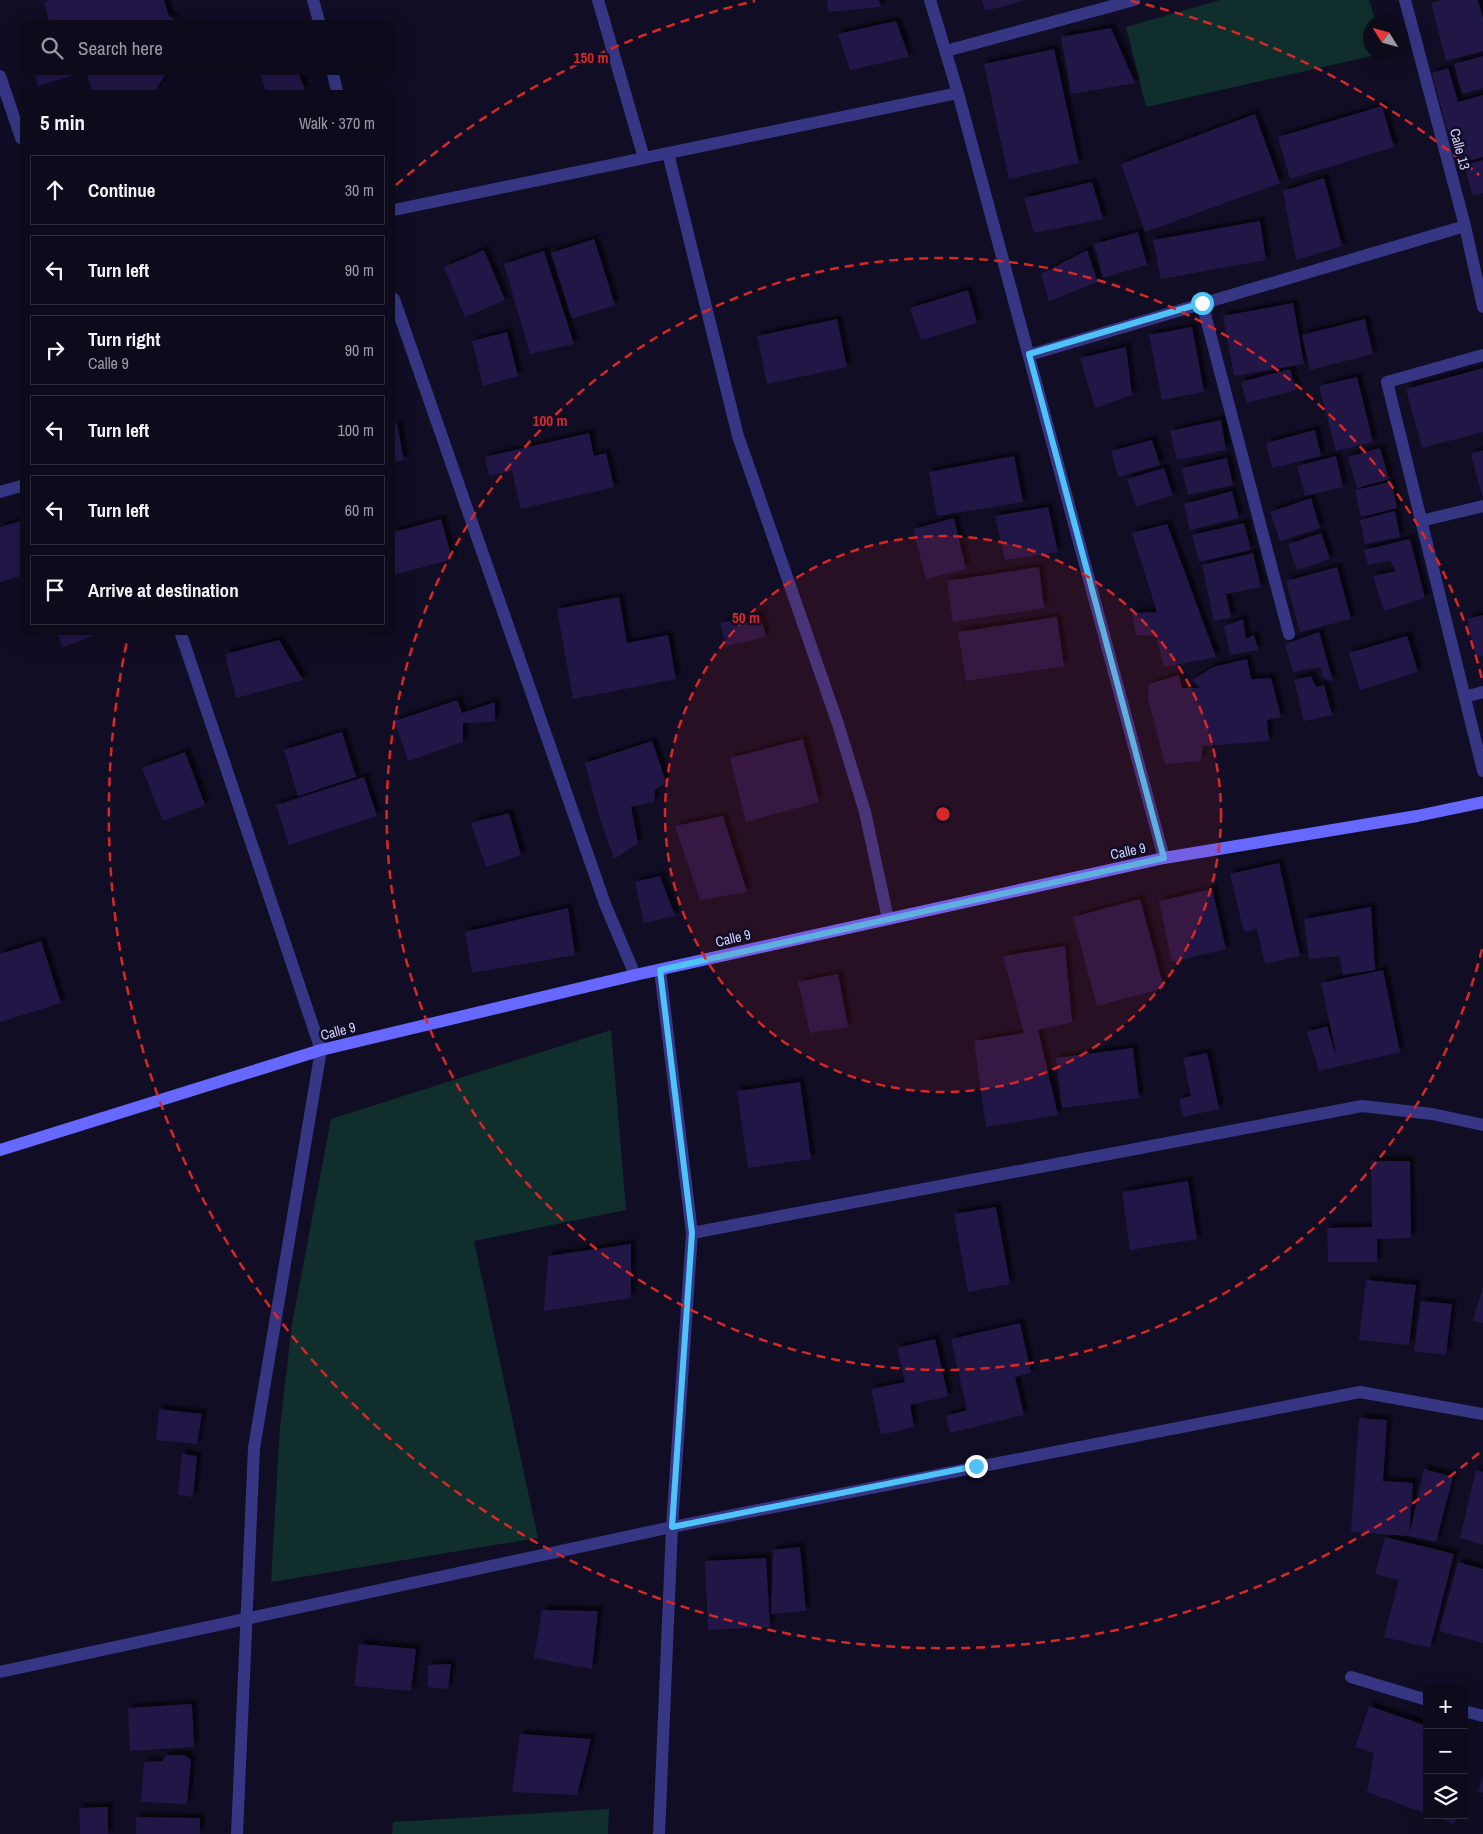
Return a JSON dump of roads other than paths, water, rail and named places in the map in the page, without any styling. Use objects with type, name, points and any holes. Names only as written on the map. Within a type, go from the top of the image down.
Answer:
[{"type":"street","points":[[313,0],[319,20]]},
{"type":"street","points":[[598,0],[644,158]]},
{"type":"street","points":[[930,0],[958,93],[1164,858]]},
{"type":"street","points":[[946,51],[1134,0]]},
{"type":"street","name":"Calle 13","points":[[1406,0],[1465,226],[1483,307]]},
{"type":"street","points":[[333,75],[337,90]]},
{"type":"street","points":[[0,76],[20,135]]},
{"type":"street","points":[[395,210],[958,93]]},
{"type":"street","points":[[668,153],[738,436],[838,724],[865,812],[888,919]]},
{"type":"street","points":[[1029,354],[1465,226]]},
{"type":"street","points":[[395,301],[605,904],[635,975]]},
{"type":"street","points":[[1202,303],[1289,634]]},
{"type":"street","points":[[1483,355],[1387,382],[1483,771]]},
{"type":"street","points":[[0,492],[20,486]]},
{"type":"street","points":[[1421,521],[1483,506]]},
{"type":"street","points":[[181,635],[321,1050],[254,1448],[237,1834]]},
{"type":"street","points":[[1465,697],[1483,692]]},
{"type":"street","name":"Calle 9","points":[[0,1150],[321,1050],[635,975],[1164,858],[1417,816],[1483,802]]},
{"type":"street","points":[[659,1834],[672,1527],[692,1233],[660,970]]},
{"type":"street","points":[[692,1233],[1362,1106],[1432,1114],[1483,1125]]},
{"type":"street","points":[[0,1672],[672,1527],[1360,1392],[1483,1414]]},
{"type":"street","points":[[1351,1678],[1423,1699]]},
{"type":"street","points":[[1468,1712],[1483,1716]]}]
